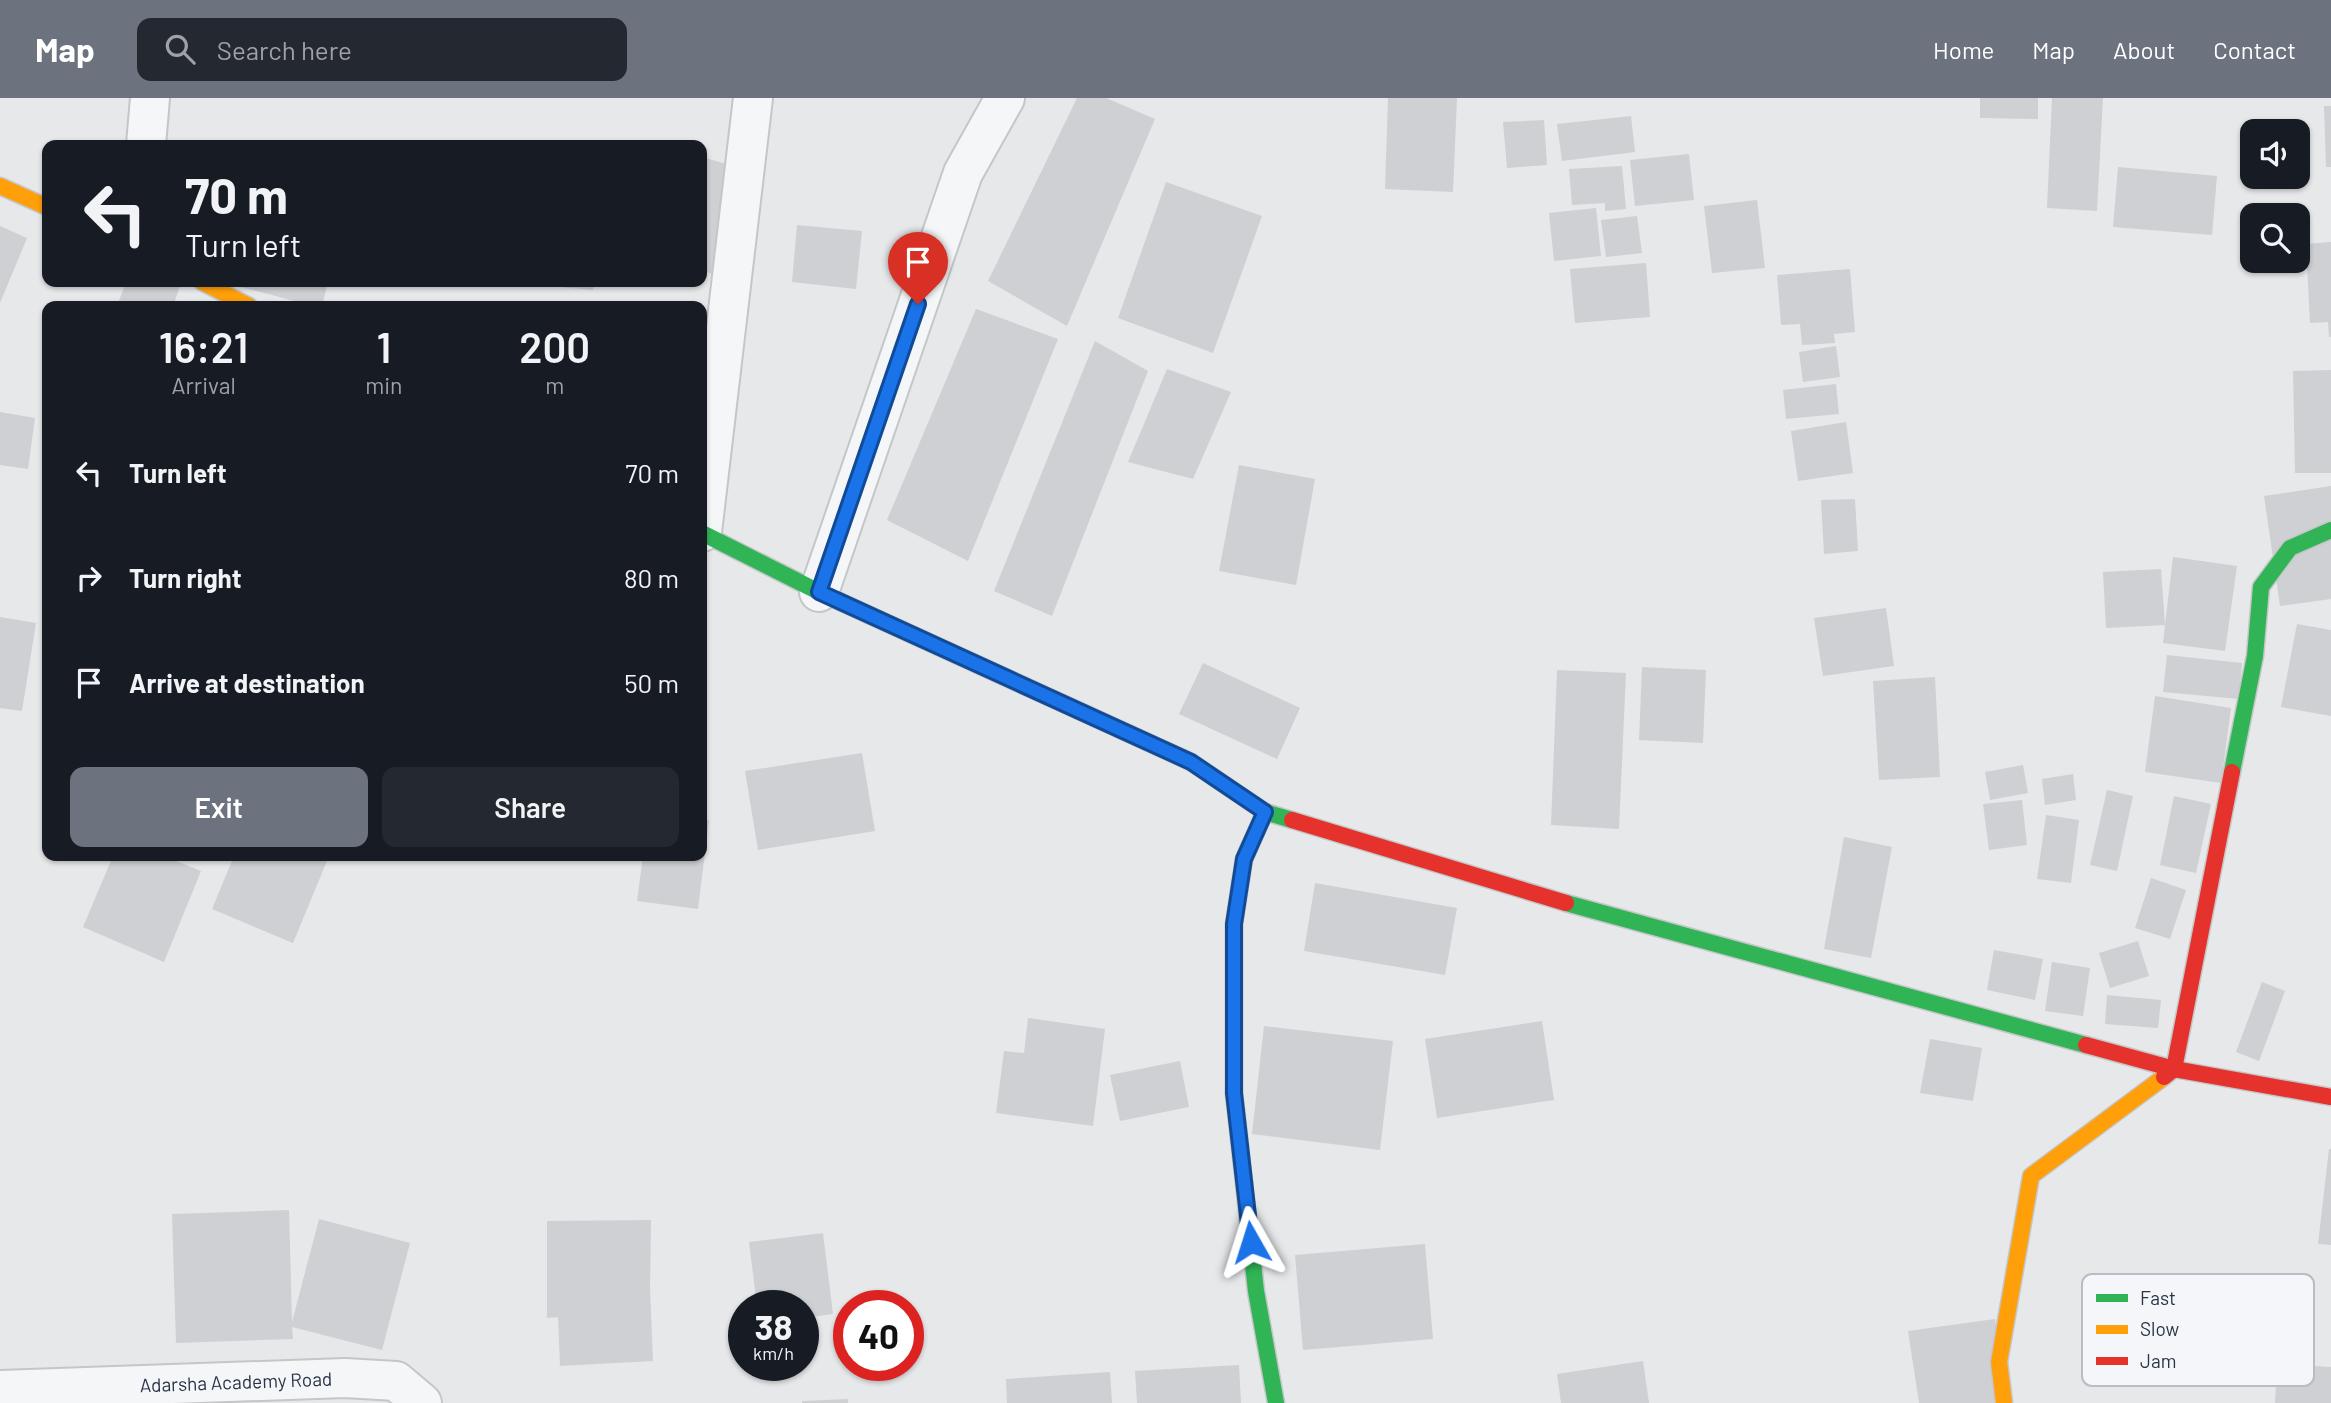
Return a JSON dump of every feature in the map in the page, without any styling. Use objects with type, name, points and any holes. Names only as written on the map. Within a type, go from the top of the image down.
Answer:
[{"type":"street","points":[[146,140],[150,98]]},
{"type":"street","points":[[707,490],[753,98]]},
{"type":"street","points":[[819,592],[963,173],[1005,98]]},
{"type":"street","points":[[0,186],[42,206]]},
{"type":"street","points":[[212,287],[239,301]]},
{"type":"street","points":[[2004,1403],[1999,1362],[2031,1177],[2174,1069],[2255,656],[2261,587],[2290,548],[2331,530]]},
{"type":"street","points":[[707,536],[819,592],[1191,762],[1265,812],[1544,897],[2174,1069],[2331,1097]]},
{"type":"street","points":[[1265,812],[1244,859],[1234,924],[1234,1093],[1256,1292],[1276,1403]]},
{"type":"street","name":"Adarsha Academy Road","points":[[0,1390],[345,1378],[396,1381],[422,1403]]},
{"type":"building","points":[[1077,98],[1106,98],[1155,119],[1067,326],[988,281]]},
{"type":"building","points":[[1388,98],[1457,98],[1453,192],[1385,189]]},
{"type":"building","points":[[1980,98],[2038,98],[2038,119],[1980,118]]},
{"type":"building","points":[[2052,98],[2103,98],[2097,211],[2047,208]]},
{"type":"building","points":[[2324,106],[2331,106],[2331,167],[2326,167]]},
{"type":"building","points":[[1631,116],[1635,152],[1562,161],[1557,124]]},
{"type":"building","points":[[1544,120],[1547,165],[1507,168],[1503,122]]},
{"type":"building","points":[[1689,154],[1694,200],[1635,206],[1630,160]]},
{"type":"building","points":[[707,158],[730,165],[722,278],[707,272]]},
{"type":"building","points":[[1622,166],[1626,209],[1605,211],[1605,203],[1572,205],[1569,169]]},
{"type":"building","points":[[2118,167],[2217,176],[2212,235],[2113,227]]},
{"type":"building","points":[[1166,182],[1262,216],[1213,353],[1118,318]]},
{"type":"building","points":[[1757,200],[1765,268],[1712,273],[1704,206]]},
{"type":"building","points":[[1596,208],[1601,256],[1554,261],[1549,213]]},
{"type":"building","points":[[1637,216],[1642,253],[1606,257],[1601,220]]},
{"type":"building","points":[[797,225],[862,231],[856,289],[792,282]]},
{"type":"building","points":[[0,226],[27,238],[0,303]]},
{"type":"building","points":[[2331,242],[2331,337],[2328,322],[2310,323],[2307,273],[2310,273],[2310,244]]},
{"type":"building","points":[[1646,263],[1650,317],[1575,323],[1570,269]]},
{"type":"building","points":[[1850,269],[1855,332],[1834,334],[1835,343],[1802,345],[1800,324],[1781,325],[1777,275]]},
{"type":"building","points":[[124,287],[180,287],[175,301],[119,301]]},
{"type":"building","points":[[241,287],[327,287],[323,301],[294,301]]},
{"type":"building","points":[[562,287],[593,287],[593,290]]},
{"type":"building","points":[[976,309],[1058,339],[968,561],[887,520]]},
{"type":"building","points":[[1095,341],[1148,371],[1052,616],[994,591]]},
{"type":"building","points":[[1836,346],[1840,377],[1803,382],[1799,352]]},
{"type":"building","points":[[1167,369],[1231,392],[1193,479],[1128,462]]},
{"type":"building","points":[[2331,370],[2331,473],[2295,473],[2293,371]]},
{"type":"building","points":[[1836,384],[1839,414],[1786,419],[1783,390]]},
{"type":"building","points":[[0,412],[35,418],[28,469],[0,465]]},
{"type":"building","points":[[1846,422],[1853,473],[1798,481],[1791,431]]},
{"type":"building","points":[[1239,465],[1315,479],[1296,585],[1219,571]]},
{"type":"building","points":[[2331,486],[2331,599],[2280,606],[2264,496]]},
{"type":"building","points":[[1855,499],[1858,551],[1824,554],[1821,500]]},
{"type":"building","points":[[2173,557],[2237,566],[2225,651],[2163,643]]},
{"type":"building","points":[[2161,569],[2165,625],[2106,628],[2103,572]]},
{"type":"building","points":[[1886,608],[1894,666],[1823,676],[1814,618]]},
{"type":"building","points":[[0,617],[36,623],[22,711],[0,708]]},
{"type":"building","points":[[2297,624],[2331,630],[2331,716],[2281,707]]},
{"type":"building","points":[[2167,655],[2242,663],[2239,699],[2163,692]]},
{"type":"building","points":[[1203,663],[1300,708],[1277,759],[1179,714]]},
{"type":"building","points":[[1642,667],[1706,670],[1703,743],[1639,740]]},
{"type":"building","points":[[1557,670],[1626,673],[1619,829],[1551,825]]},
{"type":"building","points":[[1935,677],[1940,777],[1879,780],[1873,681]]},
{"type":"building","points":[[2155,696],[2231,708],[2221,783],[2145,772]]},
{"type":"building","points":[[862,753],[875,831],[758,850],[745,771]]},
{"type":"building","points":[[2023,765],[2028,793],[1990,800],[1985,772]]},
{"type":"building","points":[[2073,774],[2076,800],[2045,805],[2042,779]]},
{"type":"building","points":[[2107,790],[2133,796],[2117,871],[2090,865]]},
{"type":"building","points":[[2174,796],[2211,804],[2196,873],[2160,865]]},
{"type":"building","points":[[2022,800],[2027,845],[1989,850],[1983,804]]},
{"type":"building","points":[[2046,815],[2079,820],[2071,883],[2037,879]]},
{"type":"building","points":[[1844,837],[1892,847],[1871,958],[1824,949]]},
{"type":"building","points":[[111,861],[176,861],[201,871],[164,962],[83,927]]},
{"type":"building","points":[[232,861],[327,861],[293,943],[212,909]]},
{"type":"building","points":[[642,861],[704,861],[698,909],[637,901]]},
{"type":"building","points":[[2151,878],[2186,890],[2170,939],[2135,928]]},
{"type":"building","points":[[1315,883],[1457,908],[1445,975],[1304,951]]},
{"type":"building","points":[[2138,941],[2149,976],[2110,988],[2099,953]]},
{"type":"building","points":[[1994,950],[2043,959],[2035,1000],[1987,990]]},
{"type":"building","points":[[2052,962],[2090,968],[2083,1016],[2045,1011]]},
{"type":"building","points":[[2262,982],[2285,991],[2259,1061],[2236,1052]]},
{"type":"building","points":[[2107,995],[2161,1000],[2158,1028],[2105,1024]]},
{"type":"building","points":[[1028,1018],[1105,1029],[1093,1126],[996,1113],[1004,1051],[1024,1053]]},
{"type":"building","points":[[1542,1021],[1554,1100],[1437,1118],[1425,1039]]},
{"type":"building","points":[[1264,1026],[1393,1041],[1380,1150],[1252,1134]]},
{"type":"building","points":[[1930,1039],[1982,1048],[1973,1101],[1920,1093]]},
{"type":"building","points":[[1180,1061],[1189,1107],[1120,1121],[1110,1075]]},
{"type":"building","points":[[2331,1149],[2331,1245],[2318,1244]]},
{"type":"building","points":[[289,1210],[292,1322],[319,1219],[410,1243],[382,1350],[292,1327],[293,1339],[176,1343],[172,1214]]},
{"type":"building","points":[[651,1220],[653,1361],[560,1366],[558,1317],[547,1318],[547,1221]]},
{"type":"building","points":[[823,1233],[833,1314],[819,1316],[819,1290],[755,1290],[749,1242]]},
{"type":"building","points":[[1425,1244],[1433,1339],[1303,1350],[1295,1255]]},
{"type":"building","points":[[1995,1319],[2007,1403],[1919,1403],[1908,1331]]},
{"type":"building","points":[[1643,1361],[1649,1403],[1561,1403],[1557,1374]]},
{"type":"building","points":[[1239,1365],[1241,1403],[1137,1403],[1135,1371]]},
{"type":"building","points":[[2314,1366],[2331,1367],[2331,1403],[2275,1403],[2276,1386],[2314,1386]]},
{"type":"building","points":[[1110,1372],[1112,1403],[1007,1403],[1006,1379]]},
{"type":"building","points":[[848,1399],[848,1403],[802,1403],[802,1401]]},
{"type":"traffic: fast","points":[[2232,772],[2255,656],[2261,587],[2290,548],[2331,530]]},
{"type":"traffic: fast","points":[[707,536],[819,592],[1191,762],[1265,812],[1292,820]]},
{"type":"traffic: fast","points":[[1265,812],[1244,859],[1234,924],[1234,1093],[1256,1291],[1276,1403]]},
{"type":"traffic: fast","points":[[1566,903],[2086,1045]]},
{"type":"traffic: slow","points":[[0,186],[42,205]]},
{"type":"traffic: slow","points":[[212,287],[239,301]]},
{"type":"traffic: slow","points":[[2004,1403],[1999,1362],[2031,1176],[2164,1077]]},
{"type":"traffic: jam","points":[[2164,1077],[2174,1069],[2232,772]]},
{"type":"traffic: jam","points":[[1292,820],[1566,903]]},
{"type":"traffic: jam","points":[[2086,1045],[2174,1069],[2331,1097]]},
{"type":"route","points":[[918,304],[819,592],[1191,762],[1265,812],[1244,859],[1234,924],[1234,1093],[1251,1242]]}]
